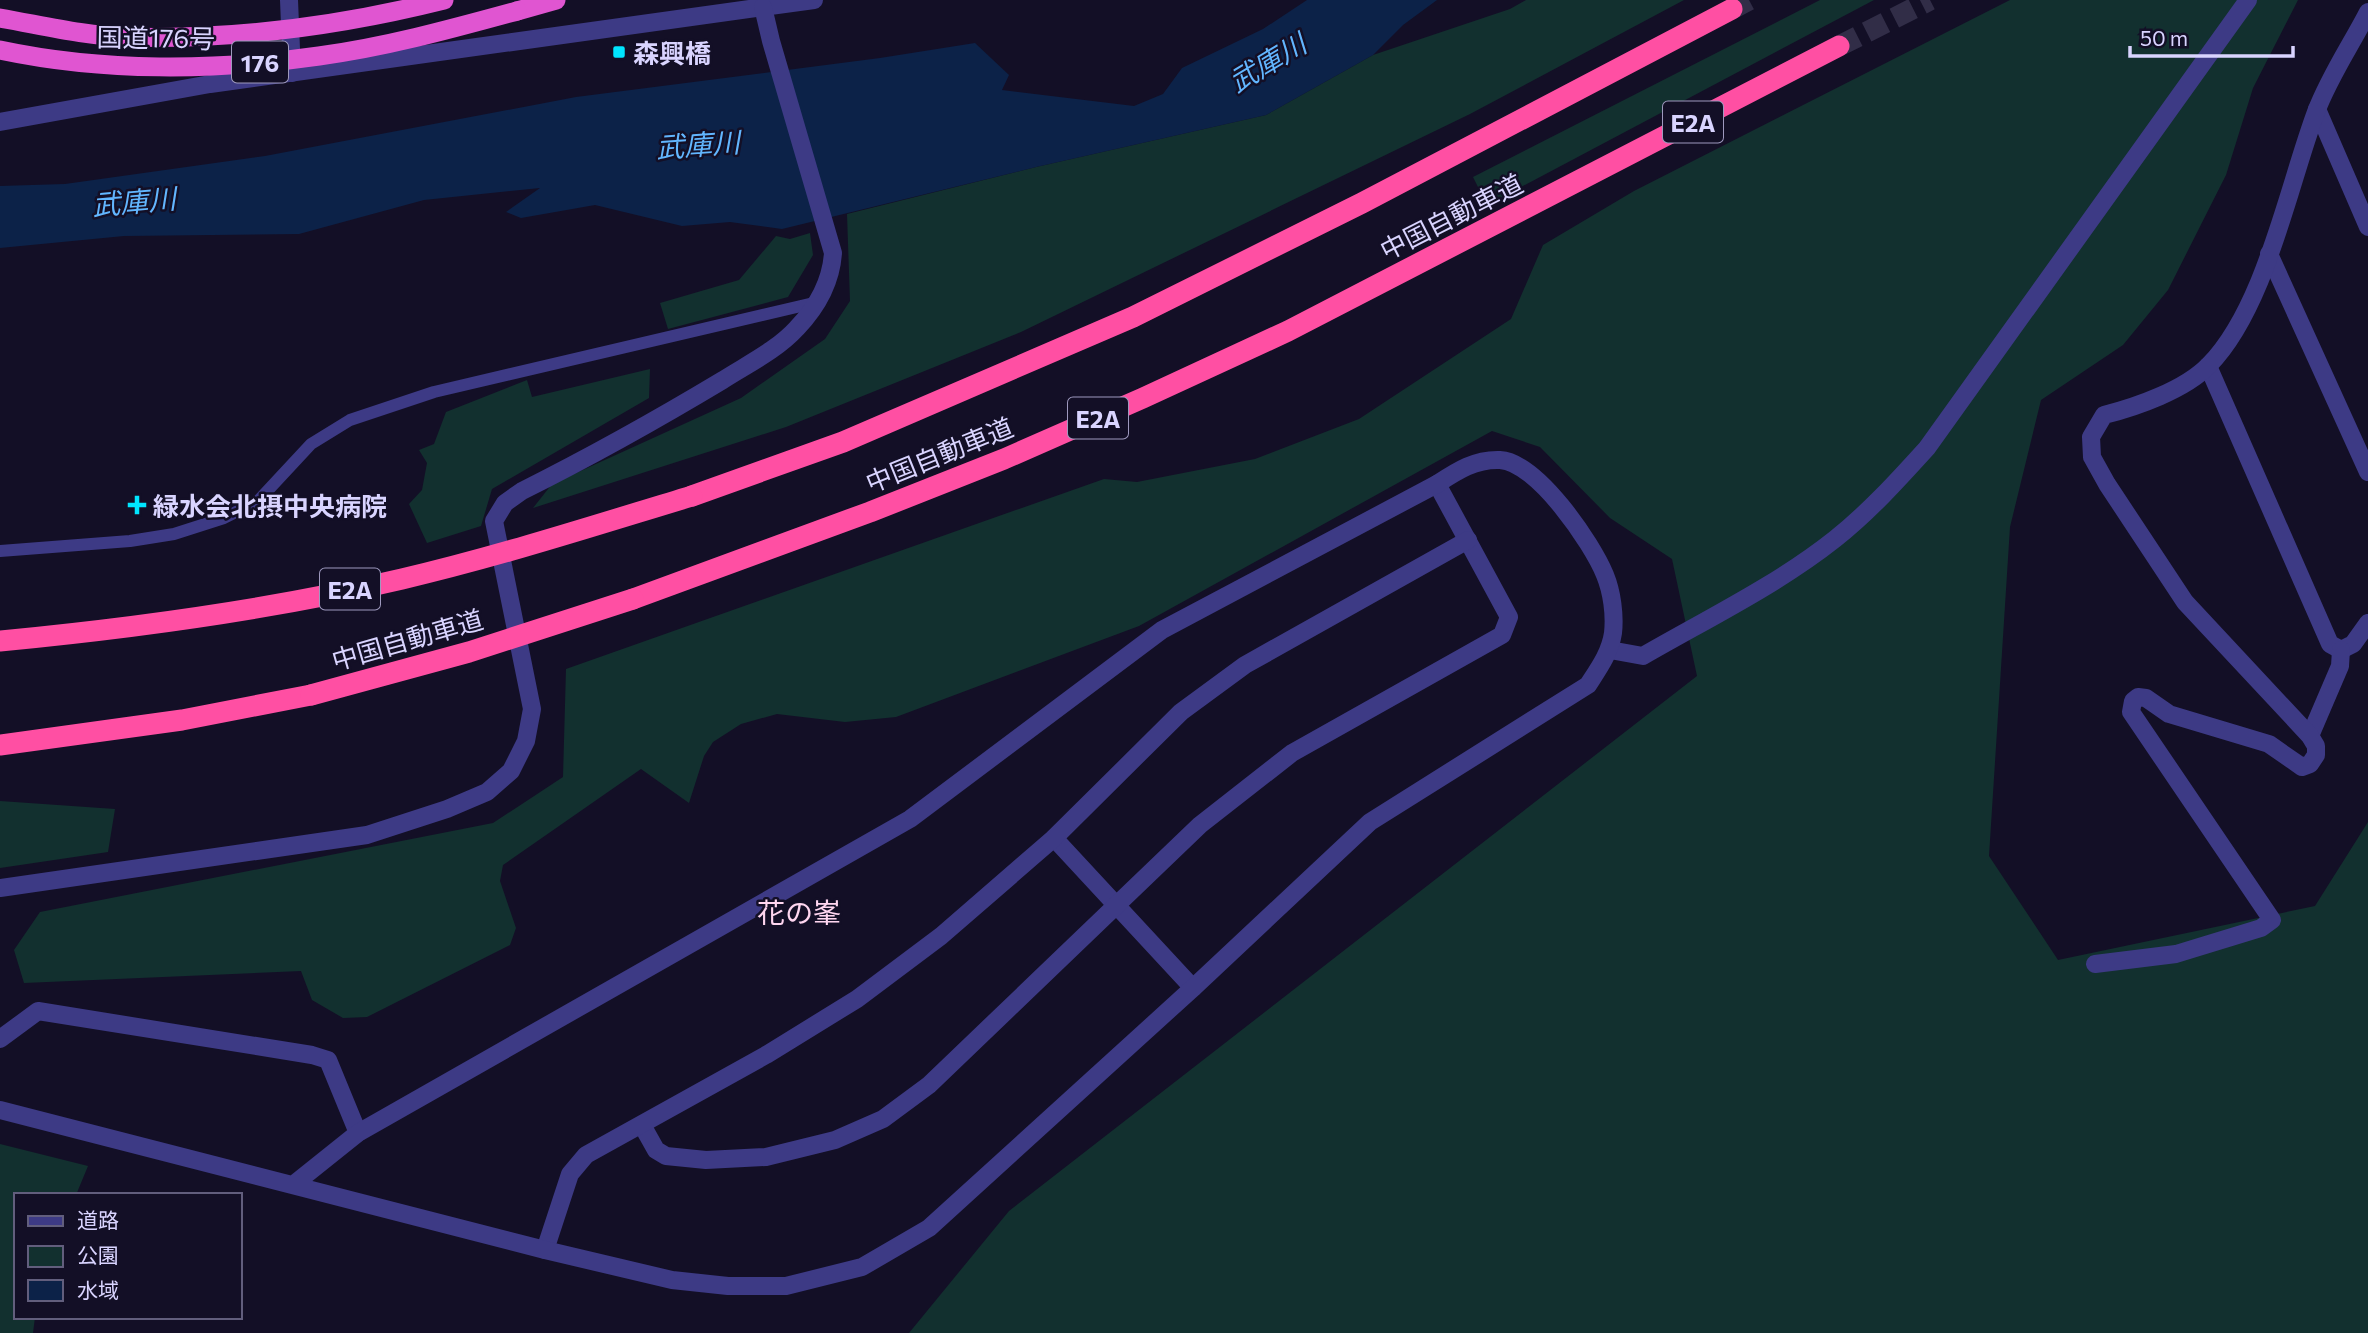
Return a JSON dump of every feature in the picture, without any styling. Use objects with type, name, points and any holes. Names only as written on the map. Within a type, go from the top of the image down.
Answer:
[{"type":"highway","name":"国道176号","points":[[0,18],[124,37],[226,36],[316,26],[444,0]]},
{"type":"highway","name":"国道176号","points":[[0,50],[36,58],[122,65],[228,65],[320,56],[422,36],[556,0]]},
{"type":"highway","name":"中国自動車道","points":[[0,641],[142,626],[262,608],[402,579],[692,496],[843,442],[1133,317],[1362,203],[1732,9]]},
{"type":"highway","name":"中国自動車道","points":[[0,745],[182,720],[311,695],[469,652],[633,599],[882,508],[1004,459],[1288,331],[1839,46]]},
{"type":"street","points":[[289,0],[292,73]]},
{"type":"street","points":[[0,122],[210,84],[814,0]]},
{"type":"street","points":[[1610,650],[1643,656],[1795,567],[1835,540],[1868,512],[1927,449],[2248,0]]},
{"type":"street","points":[[0,888],[367,835],[447,809],[487,792],[511,771],[526,741],[532,709],[494,521],[505,503],[522,491],[687,402],[768,352],[797,329],[818,302],[832,272],[833,253],[763,6]]},
{"type":"street","points":[[2095,964],[2176,954],[2261,928],[2272,919],[2131,712],[2133,701],[2138,697],[2146,698],[2169,714],[2269,744],[2302,767],[2310,764],[2316,755],[2316,746],[2310,736],[2185,602],[2107,484],[2092,457],[2091,437],[2104,415],[2134,408],[2171,391],[2208,366],[2242,318],[2269,254],[2317,109],[2368,12]]},
{"type":"street","points":[[2317,109],[2368,227]]},
{"type":"street","points":[[2269,254],[2368,471]]},
{"type":"street","points":[[2208,366],[2330,644],[2341,650]]},
{"type":"street","points":[[0,1110],[545,1250],[671,1280],[728,1286],[786,1286],[862,1267],[929,1228],[1193,988],[1370,822],[1588,685],[1610,650],[1613,630],[1612,602],[1605,576],[1587,542],[1554,496],[1530,474],[1502,460],[1470,463],[1437,484],[1162,630],[910,819],[358,1133],[293,1185]]},
{"type":"street","points":[[642,1125],[656,1150],[666,1156],[706,1160],[766,1157],[835,1140],[883,1119],[929,1085],[1200,825],[1292,753],[1502,635],[1510,617],[1437,484]]},
{"type":"street","points":[[545,1250],[570,1174],[586,1155],[766,1055],[858,999],[940,936],[1054,838],[1181,712],[1245,665],[1468,540]]},
{"type":"street","points":[[2341,650],[2353,644],[2368,623]]},
{"type":"street","points":[[2310,736],[2340,666],[2341,650]]},
{"type":"street","points":[[1054,838],[1193,988]]},
{"type":"street","points":[[0,1039],[38,1011],[312,1055],[328,1060],[358,1133]]},
{"type":"lane","points":[[0,551],[130,541],[174,534],[224,518],[258,501],[311,444],[350,420],[433,392],[818,302]]},
{"type":"green space","points":[[1526,0],[1684,0],[1470,114],[1021,332],[786,427],[533,508],[552,484],[741,398],[825,339],[850,301],[847,214],[1036,167],[1266,115],[1373,55],[1510,9]]},
{"type":"green space","points":[[1820,0],[1874,0],[1487,205],[1473,177]]},
{"type":"green space","points":[[2010,0],[2298,0],[2253,88],[2226,175],[2168,290],[2123,345],[2041,400],[2010,527],[1989,856],[2058,960],[2315,906],[2368,822],[2368,1333],[909,1333],[1009,1211],[1697,676],[1672,559],[1610,518],[1540,447],[1492,431],[1139,626],[896,717],[845,722],[777,714],[741,724],[713,742],[704,756],[689,803],[641,769],[503,865],[500,881],[516,928],[510,945],[367,1017],[343,1018],[312,1000],[301,971],[24,983],[14,950],[40,912],[493,823],[563,777],[566,669],[1104,479],[1137,482],[1255,459],[1359,419],[1511,319],[1543,245],[1634,191]]},
{"type":"green space","points":[[810,233],[813,255],[788,297],[668,329],[660,303],[739,280],[776,236],[790,239]]},
{"type":"green space","points":[[650,369],[649,398],[492,489],[481,526],[427,543],[409,504],[422,490],[427,463],[419,450],[434,444],[446,412],[527,380],[532,397]]},
{"type":"green space","points":[[0,801],[115,809],[108,852],[0,868]]},
{"type":"green space","points":[[0,1144],[88,1166],[77,1193],[14,1193],[14,1319],[35,1319],[33,1333],[0,1333]]},
{"type":"water","name":"武庫川","points":[[1307,0],[1437,0],[1403,25],[1373,55],[1266,115],[1036,167],[782,229],[730,222],[682,226],[595,205],[521,218],[506,212],[540,188],[424,200],[299,234],[124,236],[0,248],[0,186],[65,184],[265,156],[576,97],[880,58],[975,43],[1009,75],[1002,90],[1134,106],[1163,94],[1182,68],[1263,29]]},
{"type":"tunnel","points":[[1732,9],[1749,0]]},
{"type":"tunnel","points":[[1839,46],[1930,0]]},
{"type":"place","name":"森興橋","points":[[619,52]]},
{"type":"place","name":"緑水会北摂中央病院","points":[[137,505]]},
{"type":"district","name":"花の峯","points":[[799,912]]}]
